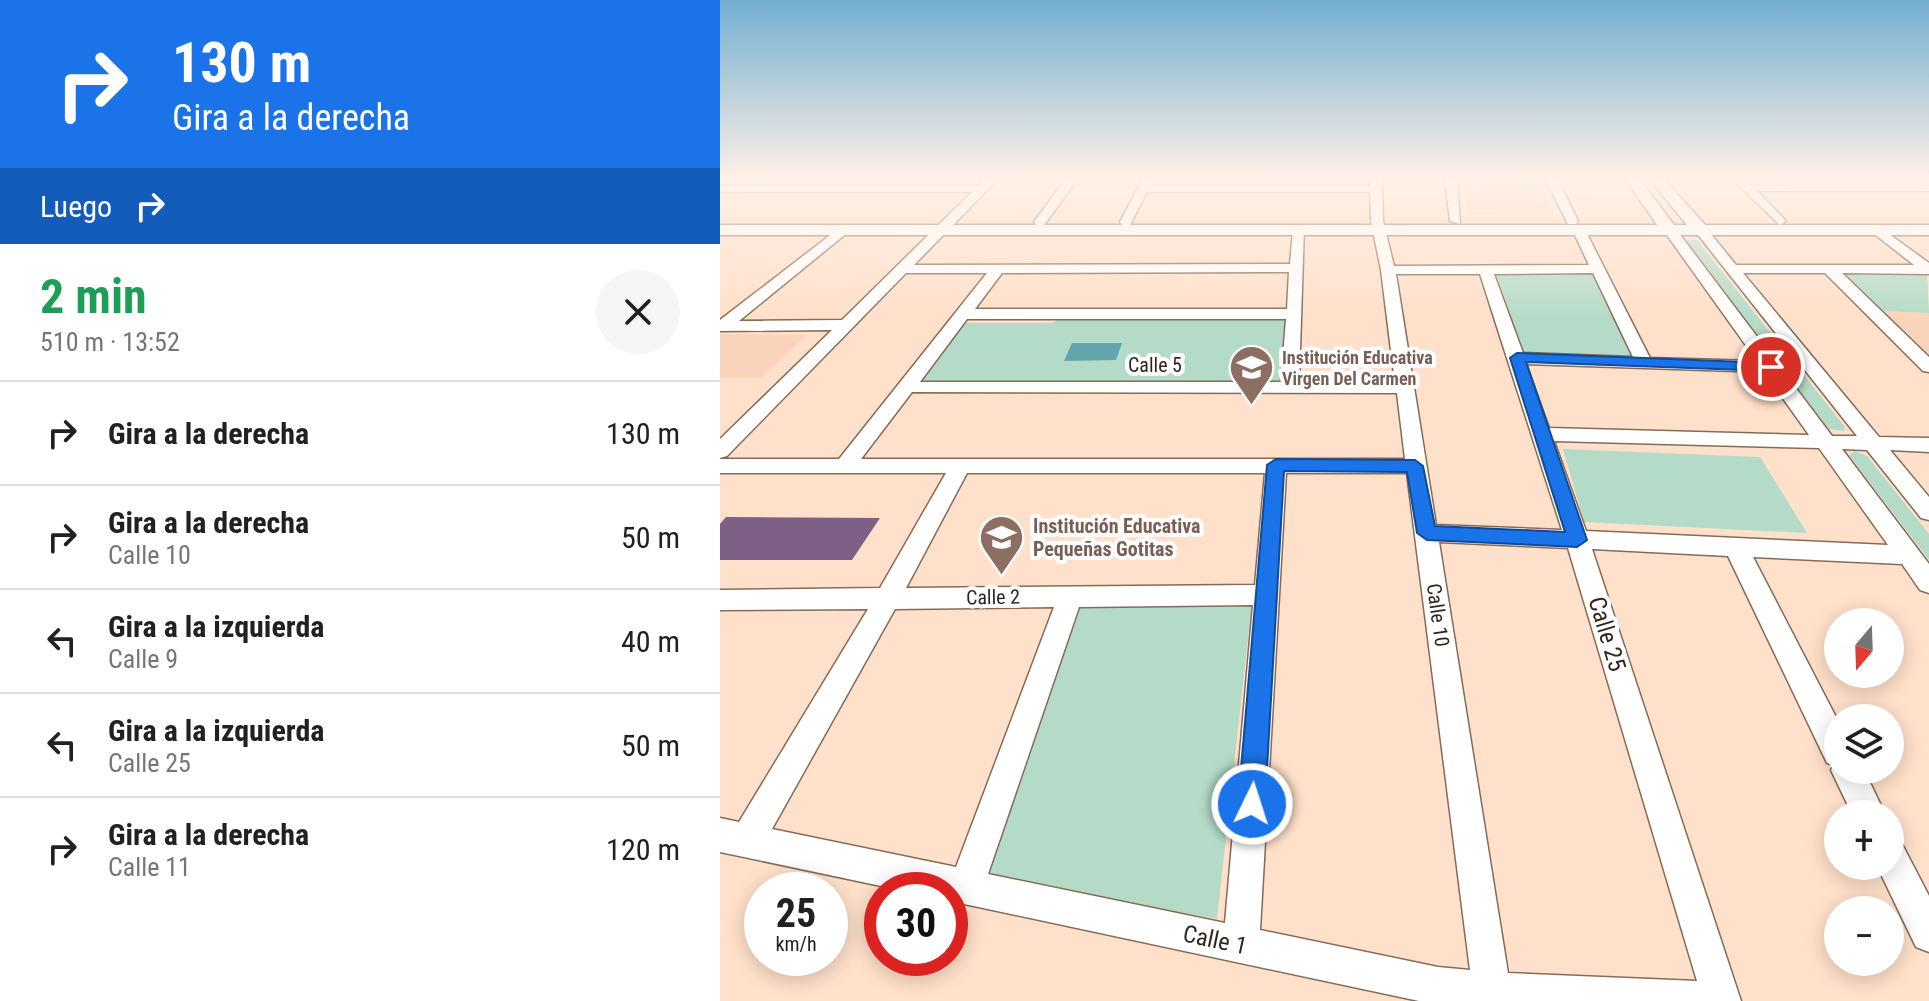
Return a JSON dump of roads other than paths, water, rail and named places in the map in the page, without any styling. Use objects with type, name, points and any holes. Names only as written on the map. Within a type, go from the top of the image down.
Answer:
[{"type":"main road","points":[[720,230],[926,227]]},
{"type":"main road","points":[[1007,227],[1299,230],[1365,227]]},
{"type":"main road","points":[[1729,227],[1929,230]]},
{"type":"street","points":[[720,451],[943,227]]},
{"type":"street","name":"Calle 10","points":[[1379,227],[1427,533],[1492,996]]},
{"type":"street","points":[[1576,227],[1644,362]]},
{"type":"street","points":[[1667,227],[1929,583]]},
{"type":"street","points":[[1698,227],[1929,512]]},
{"type":"street","points":[[723,328],[842,230]]},
{"type":"street","points":[[1290,388],[1299,230]]},
{"type":"street","points":[[1878,230],[1929,269]]},
{"type":"street","points":[[903,269],[1297,268]]},
{"type":"street","points":[[1388,270],[1598,269]]},
{"type":"street","points":[[1733,269],[1929,269]]},
{"type":"street","points":[[1829,269],[1929,367]]},
{"type":"street","points":[[845,466],[997,270]]},
{"type":"street","name":"Calle 25","points":[[1486,270],[1577,540],[1722,1001]]},
{"type":"street","points":[[963,314],[1294,314]]},
{"type":"street","points":[[723,328],[845,325]]},
{"type":"street","points":[[1517,358],[1771,367]]},
{"type":"street","name":"Calle 5","points":[[906,387],[1404,388]]},
{"type":"street","points":[[1541,434],[1929,445]]},
{"type":"street","points":[[1241,946],[1276,465]]},
{"type":"street","points":[[720,466],[1415,466]]},
{"type":"street","points":[[733,837],[888,598],[960,466]]},
{"type":"street","points":[[1427,533],[1909,555]]},
{"type":"street","points":[[1737,549],[1824,724]]},
{"type":"street","name":"Calle 2","points":[[720,600],[1266,595]]},
{"type":"street","points":[[968,881],[1070,597]]},
{"type":"street","name":"Calle 1","points":[[733,837],[896,872]]},
{"type":"street","points":[[1902,880],[1929,934]]},
{"type":"street","name":"Calle 1","points":[[968,887],[1492,996],[1715,1001]]},
{"type":"water","points":[[1072,343],[1122,343],[1116,360],[1064,361]]},
{"type":"place","name":"Institución Educativa Virgen Del Carmen","points":[[1251,407]]},
{"type":"place","name":"Institución Educativa Pequeñas Gotitas","points":[[1002,576]]}]
